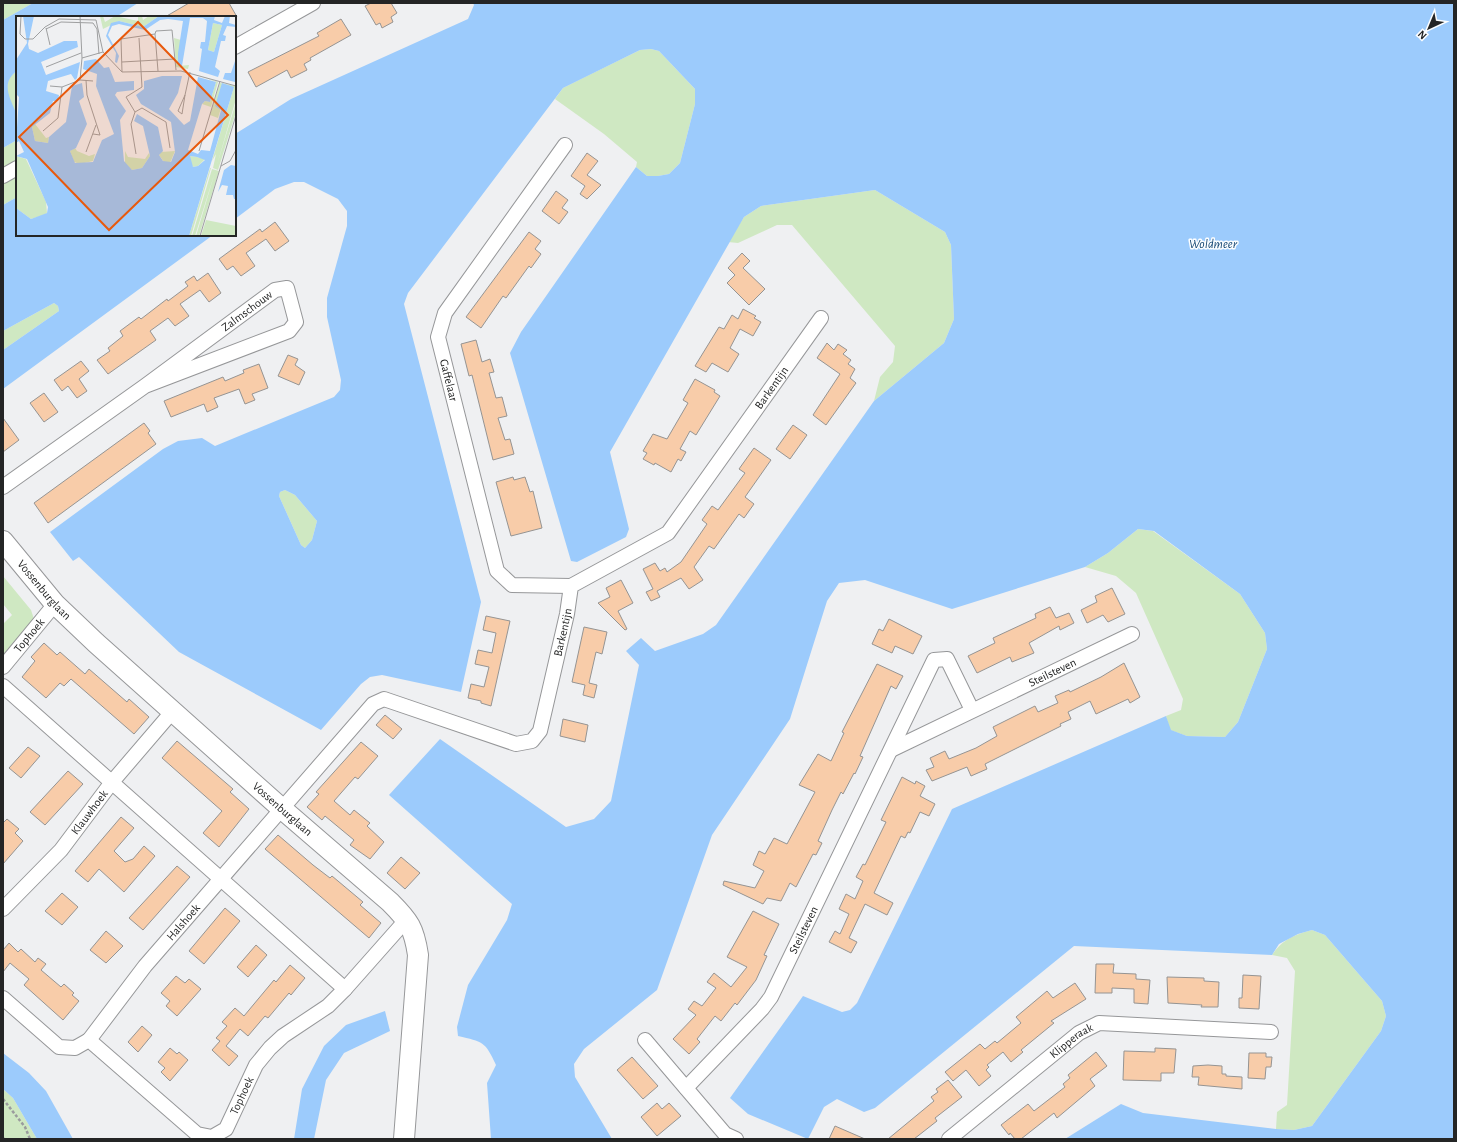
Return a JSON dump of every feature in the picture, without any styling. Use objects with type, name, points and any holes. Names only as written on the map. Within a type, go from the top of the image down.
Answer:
[{"type":"street","points":[[236,45],[313,3]]},
{"type":"street","name":"Gaffelaar","points":[[565,145],[445,313],[438,337],[498,571],[512,585],[571,586]]},
{"type":"street","points":[[3,176],[16,169]]},
{"type":"street","name":"Zalmschouw","points":[[3,486],[145,386],[275,290],[287,288],[296,322],[289,331],[145,386]]},
{"type":"street","name":"Barkentijn","points":[[281,808],[373,704],[384,699],[516,744],[532,741],[540,731],[567,614],[571,586],[668,533],[821,318]]},
{"type":"street","name":"Vossenburglaan","points":[[3,541],[56,604],[172,712],[407,918],[415,935],[418,955],[410,1080],[404,1139]]},
{"type":"street","name":"Tophoek","points":[[3,667],[56,604]]},
{"type":"street","name":"Steilsteven","points":[[891,750],[1132,634]]},
{"type":"street","name":"Steilsteven","points":[[686,1088],[762,1009],[771,997],[934,660],[947,659],[972,710]]},
{"type":"street","points":[[3,686],[345,989]]},
{"type":"street","name":"Klauwhoek","points":[[3,909],[61,850],[112,782],[172,712]]},
{"type":"street","name":"Halshoek","points":[[90,1040],[145,966],[281,808]]},
{"type":"street","name":"Tophoek","points":[[90,1040],[196,1134],[212,1136],[226,1129],[256,1066],[270,1048],[283,1036],[328,1006],[345,989],[407,918]]},
{"type":"street","points":[[3,998],[58,1047],[75,1048],[90,1040]]},
{"type":"street","name":"Klipperaak","points":[[949,1139],[1078,1033],[1100,1023],[1271,1032]]},
{"type":"street","points":[[645,1040],[727,1137]]},
{"type":"path","points":[[3,1099],[24,1127],[30,1139]]},
{"type":"green space","points":[[3,3],[33,3],[3,20]]},
{"type":"green space","points":[[651,49],[659,51],[695,89],[695,104],[680,163],[669,174],[658,176],[647,176],[636,167],[637,162],[604,134],[555,99],[563,88],[640,50]]},
{"type":"green space","points":[[16,72],[16,114],[7,92],[7,86],[12,75]]},
{"type":"green space","points":[[16,141],[16,163],[3,170],[3,148]]},
{"type":"green space","points":[[16,174],[16,198],[3,205],[3,181]]},
{"type":"green space","points":[[875,190],[945,232],[951,245],[954,319],[944,343],[874,401],[880,377],[893,362],[895,346],[792,225],[777,225],[738,243],[728,242],[744,217],[761,206]]},
{"type":"green space","points":[[54,303],[58,306],[59,311],[3,350],[3,331]]},
{"type":"green space","points":[[285,490],[295,495],[317,521],[312,540],[305,548],[301,545],[279,496],[280,492]]},
{"type":"green space","points":[[1138,529],[1153,531],[1240,594],[1265,633],[1267,649],[1238,722],[1225,737],[1187,736],[1170,730],[1166,716],[1181,710],[1183,699],[1136,593],[1116,576],[1085,567],[1108,553]]},
{"type":"green space","points":[[3,576],[31,610],[34,619],[3,655],[3,624],[12,615],[3,604]]},
{"type":"green space","points":[[1312,930],[1325,935],[1382,1001],[1386,1016],[1381,1031],[1312,1126],[1294,1130],[1276,1129],[1277,1112],[1287,1105],[1295,971],[1287,958],[1272,955],[1280,945],[1289,938]]},
{"type":"green space","points":[[3,1089],[13,1098],[37,1139],[3,1139]]},
{"type":"water","points":[[33,3],[138,3],[118,16],[16,16],[16,72],[9,81],[8,91],[16,113],[16,141],[3,148],[3,20]]},
{"type":"water","name":"Woldmeer","points":[[473,3],[1454,3],[1454,1139],[1065,1139],[1121,1104],[1143,1113],[1276,1129],[1294,1130],[1312,1126],[1381,1031],[1386,1016],[1382,1001],[1325,935],[1312,930],[1298,934],[1279,944],[1272,955],[1074,946],[875,1108],[864,1112],[837,1099],[824,1107],[808,1139],[748,1114],[730,1098],[803,996],[842,1012],[850,1010],[857,1003],[952,809],[1166,716],[1171,730],[1187,736],[1225,737],[1238,722],[1267,649],[1265,633],[1240,594],[1154,531],[1138,529],[1108,553],[1085,567],[952,609],[865,580],[839,583],[827,601],[790,719],[712,835],[657,990],[584,1049],[574,1064],[575,1077],[612,1139],[491,1139],[487,1083],[496,1065],[486,1047],[478,1041],[458,1036],[457,1027],[468,985],[507,920],[512,904],[389,795],[440,739],[566,827],[594,819],[611,801],[639,665],[626,651],[641,638],[655,651],[703,634],[716,625],[874,401],[944,343],[954,319],[951,245],[945,232],[875,190],[761,206],[744,217],[610,452],[629,529],[626,537],[577,562],[571,561],[510,353],[521,332],[636,167],[647,176],[658,176],[669,174],[680,163],[695,104],[695,89],[659,51],[651,49],[640,50],[563,88],[408,293],[404,304],[481,602],[461,692],[382,675],[370,677],[361,684],[321,730],[179,652],[79,557],[73,561],[50,532],[163,449],[178,441],[202,438],[215,446],[334,397],[340,390],[341,380],[327,317],[327,298],[347,226],[347,211],[338,199],[304,182],[294,182],[275,189],[236,218],[236,133],[291,99],[468,19],[474,5]],"holes":[[[285,490],[295,495],[317,521],[312,540],[305,548],[301,545],[279,496],[280,492]]]},
{"type":"water","points":[[16,198],[16,236],[212,236],[3,389],[3,350],[59,311],[58,306],[54,303],[3,331],[3,205]]},
{"type":"water","points":[[385,1011],[390,1031],[344,1053],[326,1080],[314,1139],[294,1139],[302,1089],[324,1046],[346,1025]]},
{"type":"water","points":[[3,1053],[29,1073],[46,1091],[73,1139],[37,1139],[13,1098],[3,1089]]},
{"type":"building","points":[[189,3],[229,3],[237,17],[236,16],[167,16]]},
{"type":"building","points":[[371,3],[391,3],[397,13],[391,17],[393,22],[382,28],[380,23],[376,25],[365,6]]},
{"type":"building","points":[[341,19],[351,35],[310,58],[311,60],[304,64],[307,70],[291,78],[287,70],[256,87],[248,72],[319,36],[317,33]]},
{"type":"building","points":[[587,153],[598,161],[587,175],[601,185],[587,199],[580,194],[585,186],[571,176]]},
{"type":"building","points":[[556,191],[568,200],[562,208],[568,212],[559,224],[542,211]]},
{"type":"building","points":[[275,222],[289,241],[275,251],[266,239],[246,253],[255,266],[241,276],[233,266],[227,270],[219,259],[260,229],[262,232]]},
{"type":"building","points":[[529,232],[541,241],[535,249],[541,254],[531,268],[529,266],[506,298],[503,296],[481,328],[466,317]]},
{"type":"building","points":[[742,253],[750,261],[743,268],[765,289],[749,305],[727,283],[735,275],[728,268]]},
{"type":"building","points":[[208,273],[221,293],[209,302],[200,290],[180,304],[189,316],[175,326],[168,318],[150,331],[156,340],[108,374],[97,360],[110,351],[108,348],[123,336],[120,331],[139,317],[141,319],[167,299],[168,301],[188,286],[185,282],[194,276],[197,281]]},
{"type":"building","points":[[743,309],[756,316],[754,318],[761,322],[753,336],[740,329],[730,348],[739,354],[728,372],[712,363],[706,372],[695,366],[719,327],[724,329],[732,315],[738,319]]},
{"type":"building","points":[[476,340],[482,362],[490,359],[494,372],[489,373],[496,398],[502,397],[507,416],[498,418],[505,440],[510,439],[514,454],[493,460],[472,375],[469,376],[461,344]]},
{"type":"building","points":[[827,343],[834,350],[838,344],[847,350],[843,354],[851,360],[848,364],[855,369],[850,378],[856,383],[826,425],[813,415],[840,374],[817,358]]},
{"type":"building","points":[[288,355],[298,359],[295,365],[305,372],[299,385],[278,376]]},
{"type":"building","points":[[81,361],[89,371],[79,379],[87,391],[77,398],[68,386],[62,391],[54,380]]},
{"type":"building","points":[[259,364],[268,388],[252,394],[255,400],[245,404],[239,389],[214,398],[218,407],[207,412],[204,404],[171,417],[164,401],[223,377],[225,381],[244,373],[243,370]]},
{"type":"building","points":[[695,379],[715,390],[714,392],[720,396],[696,435],[690,431],[680,449],[686,452],[681,461],[678,459],[671,472],[655,463],[654,465],[643,459],[647,453],[643,451],[653,434],[667,439],[688,403],[683,400]]},
{"type":"building","points":[[44,393],[58,412],[44,422],[30,403]]},
{"type":"building","points":[[3,418],[19,440],[3,452]]},
{"type":"building","points":[[144,423],[150,431],[148,433],[156,444],[48,523],[34,503]]},
{"type":"building","points":[[793,425],[807,435],[790,459],[776,449]]},
{"type":"building","points":[[754,448],[771,460],[745,497],[754,504],[744,518],[739,514],[714,549],[709,546],[694,567],[703,580],[689,589],[681,578],[657,591],[660,597],[651,601],[646,592],[653,589],[643,569],[655,563],[660,571],[665,568],[667,572],[681,562],[707,524],[702,520],[712,506],[718,510],[745,473],[739,469]]},
{"type":"building","points":[[513,477],[514,480],[525,477],[530,492],[533,491],[542,528],[511,536],[496,482]]},
{"type":"building","points":[[621,580],[633,603],[618,611],[627,629],[625,630],[598,603],[610,597],[606,588]]},
{"type":"building","points":[[1112,588],[1125,614],[1108,622],[1103,615],[1087,623],[1081,610],[1097,602],[1095,596]]},
{"type":"building","points":[[1050,607],[1056,618],[1069,613],[1074,623],[1060,630],[1059,626],[1029,643],[1034,653],[1012,662],[1010,657],[977,673],[968,656],[995,643],[993,638],[1036,618],[1035,614]]},
{"type":"building","points":[[486,616],[510,621],[491,706],[481,703],[481,701],[468,698],[471,684],[484,687],[489,667],[475,664],[478,650],[492,653],[496,633],[483,630]]},
{"type":"building","points":[[889,619],[922,636],[913,654],[895,646],[892,653],[872,644],[879,629],[883,631]]},
{"type":"building","points":[[584,627],[607,632],[602,654],[596,652],[589,683],[597,685],[594,698],[583,695],[585,685],[572,682]]},
{"type":"building","points":[[44,643],[57,655],[60,652],[85,674],[89,669],[127,702],[129,699],[149,717],[134,734],[71,679],[64,686],[60,683],[46,698],[22,677],[35,661],[31,657]]},
{"type":"building","points":[[1124,663],[1140,697],[1130,703],[1128,699],[1096,714],[1090,701],[1068,712],[1071,719],[1060,724],[1061,726],[985,764],[987,769],[971,776],[967,767],[932,781],[926,770],[934,767],[930,758],[945,751],[949,759],[976,748],[997,736],[993,727],[1035,706],[1038,712],[1058,703],[1055,696],[1069,690],[1070,692],[1101,677]]},
{"type":"building","points":[[877,664],[903,676],[896,689],[891,686],[860,756],[863,757],[855,774],[854,773],[843,794],[841,792],[818,841],[822,843],[816,855],[813,854],[796,887],[790,883],[781,901],[767,898],[763,904],[723,885],[724,881],[755,888],[764,871],[753,865],[759,851],[765,854],[774,838],[787,844],[815,792],[799,785],[818,754],[831,761],[844,733],[842,732]]},
{"type":"building","points":[[385,715],[402,729],[393,739],[376,725]]},
{"type":"building","points":[[563,719],[588,725],[585,742],[560,736]]},
{"type":"building","points":[[177,741],[233,789],[230,792],[249,809],[219,847],[203,833],[222,811],[162,758]]},
{"type":"building","points":[[361,742],[378,756],[358,779],[355,777],[334,801],[350,815],[354,810],[370,823],[367,826],[384,842],[370,859],[350,845],[354,840],[325,816],[322,820],[307,807],[319,794],[316,792]]},
{"type":"building","points":[[28,747],[40,756],[21,778],[9,768]]},
{"type":"building","points":[[68,771],[83,784],[45,825],[30,812]]},
{"type":"building","points":[[902,777],[915,784],[916,781],[925,786],[920,796],[935,804],[929,816],[920,812],[910,833],[908,832],[905,838],[901,836],[874,893],[893,903],[887,915],[865,904],[849,938],[857,942],[851,953],[829,942],[835,931],[840,934],[849,914],[839,909],[846,894],[855,899],[863,881],[856,877],[863,864],[865,865],[886,822],[881,820]]},
{"type":"building","points":[[121,817],[134,828],[114,851],[125,862],[133,859],[144,846],[155,856],[124,892],[99,869],[88,882],[75,871]]},
{"type":"building","points":[[7,819],[19,829],[15,833],[23,841],[3,864],[3,823]]},
{"type":"building","points":[[278,835],[313,865],[330,878],[332,876],[363,902],[360,905],[381,923],[369,938],[265,849]]},
{"type":"building","points":[[401,857],[420,873],[405,889],[387,873]]},
{"type":"building","points":[[177,866],[190,877],[143,930],[129,918]]},
{"type":"building","points":[[62,893],[78,907],[62,925],[45,911]]},
{"type":"building","points":[[225,908],[240,921],[204,964],[189,951]]},
{"type":"building","points":[[753,911],[779,924],[764,955],[767,956],[756,980],[737,1005],[735,1003],[721,1021],[715,1016],[697,1039],[700,1042],[689,1054],[673,1039],[696,1015],[688,1009],[694,1001],[702,1006],[716,988],[707,982],[714,973],[731,987],[747,967],[727,957]]},
{"type":"building","points":[[106,931],[123,946],[106,963],[90,950]]},
{"type":"building","points":[[9,943],[18,952],[21,949],[35,962],[38,958],[46,964],[41,970],[61,987],[64,984],[74,993],[72,995],[79,1001],[63,1020],[24,985],[29,979],[10,963],[3,972],[3,950]]},
{"type":"building","points":[[256,945],[267,955],[248,977],[237,967]]},
{"type":"building","points":[[1096,964],[1114,964],[1113,973],[1136,974],[1136,979],[1150,980],[1148,1004],[1134,1003],[1134,989],[1112,988],[1112,993],[1095,993]]},
{"type":"building","points":[[290,965],[305,978],[291,995],[289,993],[268,1018],[265,1016],[248,1036],[240,1029],[226,1046],[238,1056],[229,1066],[212,1050],[220,1041],[216,1038],[227,1026],[222,1022],[235,1008],[244,1016],[274,980],[276,982]]},
{"type":"building","points":[[1243,975],[1261,976],[1259,1009],[1239,1008],[1239,998],[1242,998]]},
{"type":"building","points":[[176,976],[185,983],[189,979],[201,989],[177,1016],[166,1006],[170,1001],[161,993]]},
{"type":"building","points":[[1167,977],[1204,978],[1204,981],[1219,982],[1218,1007],[1201,1007],[1202,1005],[1168,1003]]},
{"type":"building","points":[[1075,983],[1086,999],[1051,1021],[1054,1023],[1021,1050],[1023,1052],[1011,1062],[1003,1052],[987,1065],[989,1067],[986,1070],[991,1076],[979,1086],[966,1070],[953,1081],[945,1072],[980,1044],[985,1049],[995,1041],[997,1043],[1021,1023],[1016,1017],[1047,991],[1053,998]]},
{"type":"building","points":[[142,1026],[152,1035],[138,1052],[128,1042]]},
{"type":"building","points":[[170,1048],[177,1054],[179,1052],[188,1060],[170,1081],[161,1072],[165,1068],[158,1062]]},
{"type":"building","points":[[1155,1048],[1176,1049],[1174,1073],[1161,1073],[1161,1081],[1123,1080],[1124,1051],[1155,1052]]},
{"type":"building","points":[[1096,1052],[1107,1066],[1090,1079],[1095,1086],[1057,1118],[1054,1113],[1021,1139],[1015,1139],[1010,1133],[1009,1135],[1001,1125],[1028,1104],[1034,1111],[1065,1087],[1063,1084],[1070,1078],[1068,1075]]},
{"type":"building","points":[[1249,1053],[1266,1053],[1266,1057],[1272,1057],[1271,1067],[1266,1067],[1265,1079],[1248,1078]]},
{"type":"building","points":[[632,1057],[658,1086],[643,1099],[617,1070]]},
{"type":"building","points":[[1193,1066],[1222,1066],[1222,1074],[1226,1074],[1226,1076],[1242,1077],[1242,1089],[1198,1085],[1199,1077],[1192,1077]]},
{"type":"building","points":[[948,1080],[962,1097],[935,1118],[937,1121],[914,1139],[888,1139],[934,1101],[931,1097],[938,1092],[936,1089]]},
{"type":"building","points":[[657,1103],[662,1109],[669,1103],[681,1116],[657,1136],[641,1117]]},
{"type":"building","points":[[835,1126],[865,1139],[829,1139]]}]
